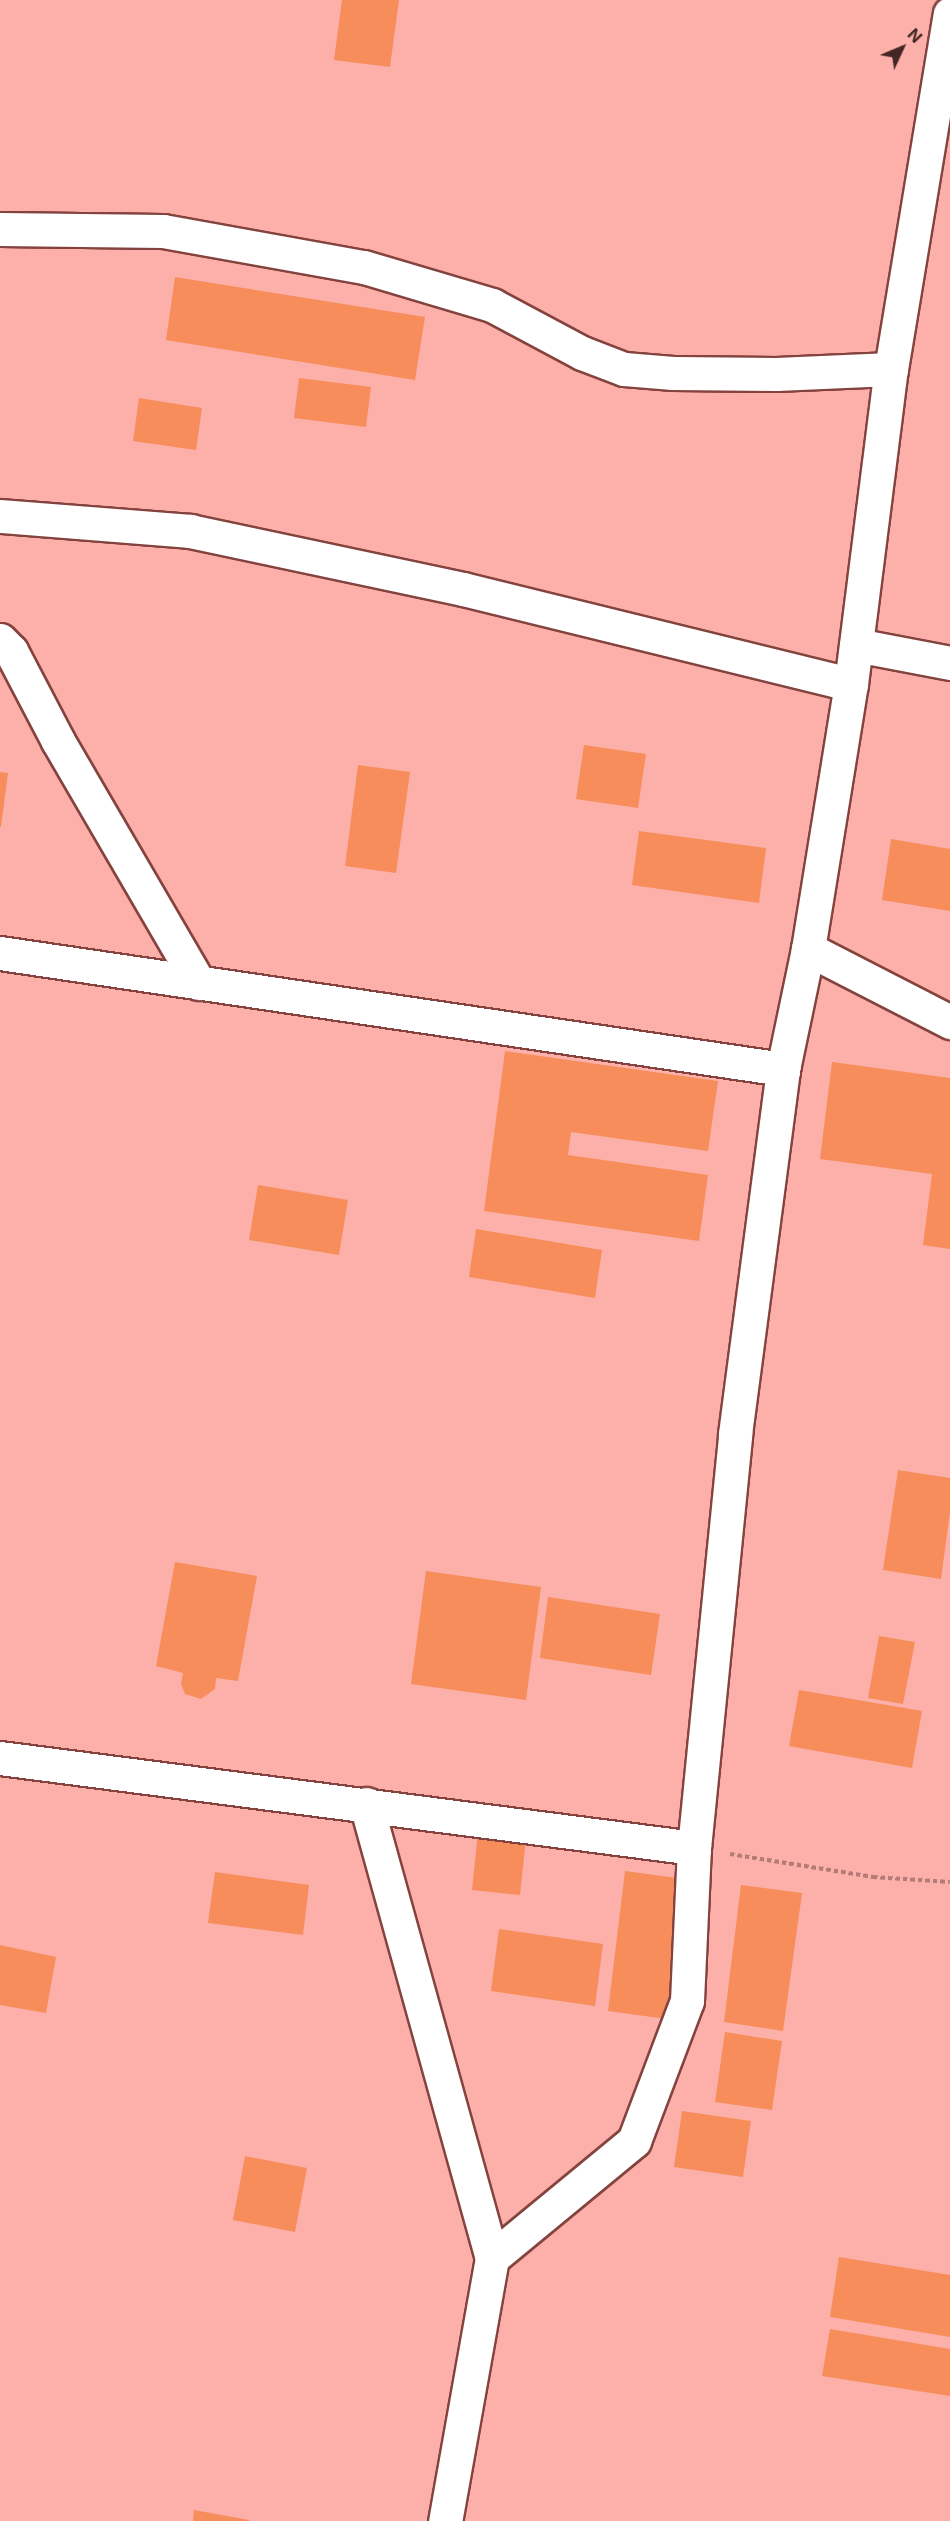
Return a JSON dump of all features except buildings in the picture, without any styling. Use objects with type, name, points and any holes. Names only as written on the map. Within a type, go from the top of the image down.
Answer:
[{"type":"street","points":[[492,2258],[634,2141],[687,2001],[694,1848],[735,1434],[783,1069],[808,950],[851,684],[891,369],[950,14]]},
{"type":"street","points":[[0,229],[163,231],[364,267],[492,305],[582,353],[624,369],[673,373],[776,374],[891,369]]},
{"type":"street","points":[[0,516],[190,531],[463,589],[851,684]]},
{"type":"street","points":[[0,640],[11,651],[58,741],[199,983]]},
{"type":"street","points":[[856,645],[950,663]]},
{"type":"street","points":[[808,950],[950,1022]]},
{"type":"street","points":[[0,953],[783,1069]]},
{"type":"street","points":[[0,1758],[694,1848]]},
{"type":"street","points":[[366,1804],[492,2258],[445,2521]]},
{"type":"path","points":[[694,1848],[873,1877],[950,1882]]}]
